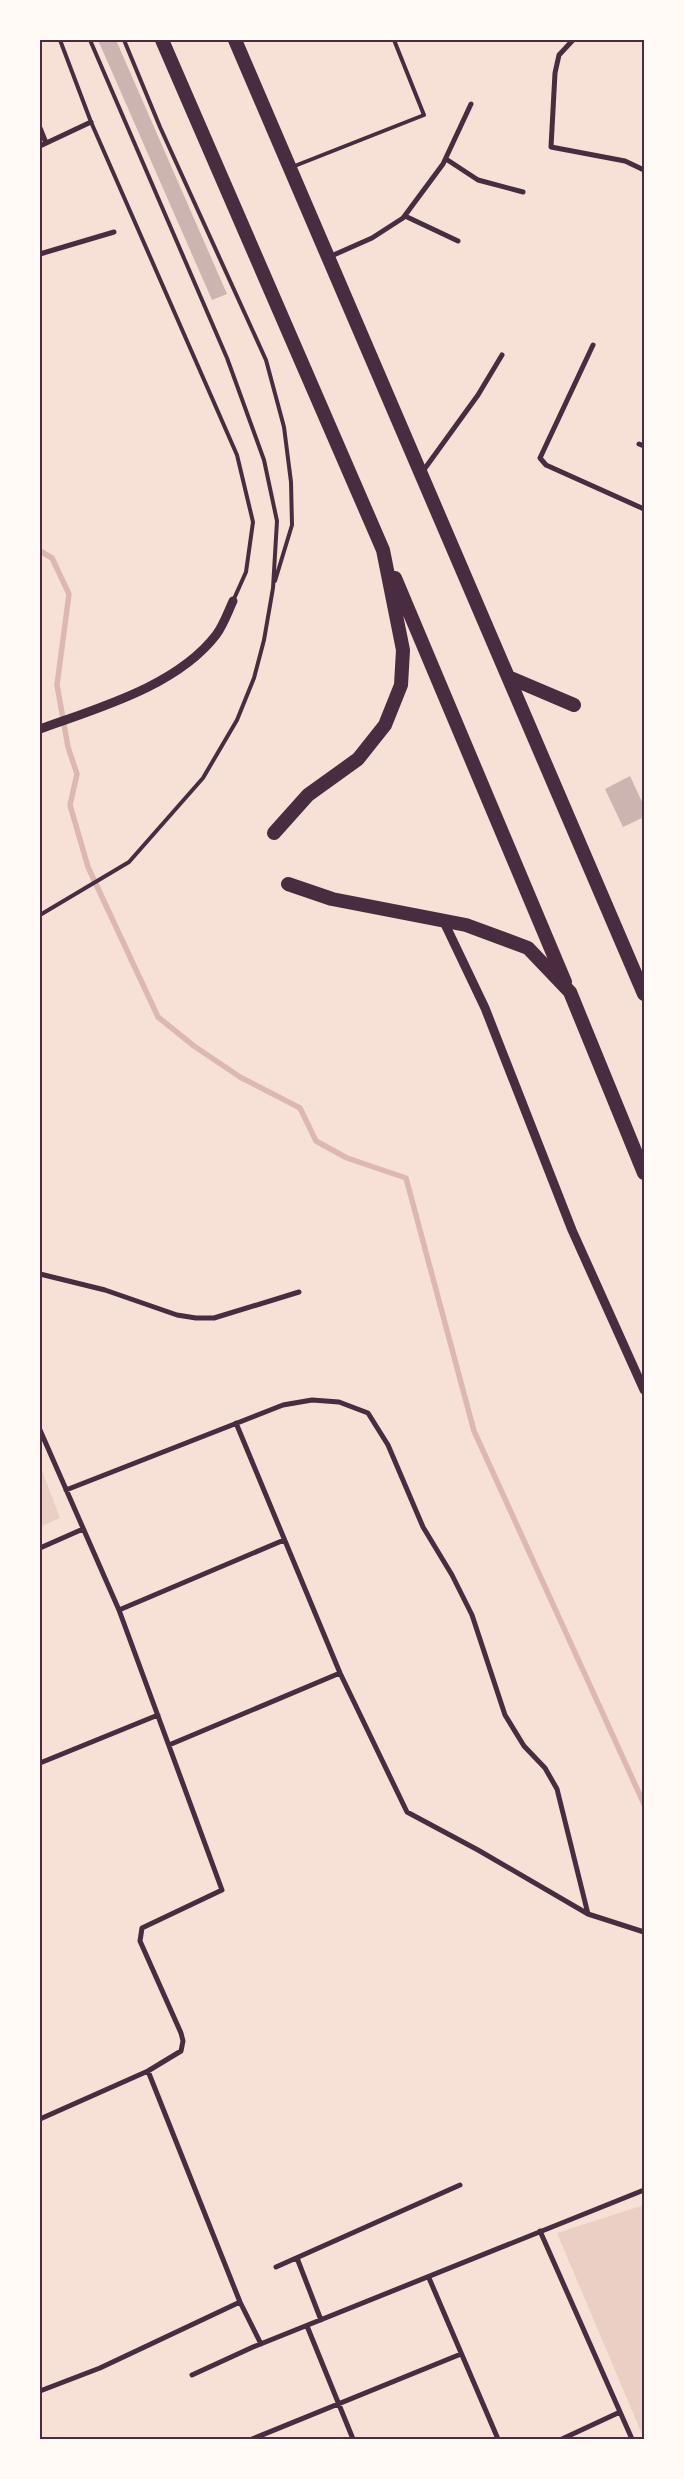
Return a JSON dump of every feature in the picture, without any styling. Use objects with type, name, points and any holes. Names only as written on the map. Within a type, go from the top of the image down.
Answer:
[{"type":"highway","points":[[162,40],[383,550],[485,795],[570,992],[644,1173]]},
{"type":"highway","points":[[235,40],[644,994]]},
{"type":"highway","points":[[274,833],[308,795],[358,759],[385,725],[401,685],[403,650],[383,550]]},
{"type":"highway","points":[[508,677],[574,706]]},
{"type":"highway","points":[[288,884],[332,899],[466,926],[528,948],[570,992]]},
{"type":"street","points":[[573,40],[559,55],[555,73],[551,147],[625,161],[644,170]]},
{"type":"street","points":[[329,258],[372,238],[405,216],[446,159],[472,104]]},
{"type":"street","points":[[40,146],[91,122]]},
{"type":"street","points":[[40,128],[46,143]]},
{"type":"street","points":[[446,159],[478,180],[523,192]]},
{"type":"street","points":[[405,216],[458,240]]},
{"type":"street","points":[[40,254],[114,232]]},
{"type":"street","points":[[593,345],[540,458],[546,465],[644,509]]},
{"type":"street","points":[[421,473],[478,395],[502,355]]},
{"type":"street","points":[[40,730],[106,705],[163,680],[198,654],[217,635],[234,602]]},
{"type":"street","points":[[444,922],[485,1008],[572,1230],[644,1390]]},
{"type":"street","points":[[40,1274],[105,1290],[177,1314],[196,1318],[214,1318],[299,1292]]},
{"type":"street","points":[[66,1490],[283,1405],[312,1400],[339,1402],[368,1413],[388,1445],[423,1527],[452,1575],[472,1615],[505,1716],[524,1746],[545,1768],[557,1790],[588,1914]]},
{"type":"street","points":[[236,1423],[340,1673],[407,1812],[478,1850],[588,1914],[644,1932]]},
{"type":"street","points":[[40,1430],[119,1610],[222,1890],[142,1928],[140,1941],[183,2041],[181,2051],[148,2071],[40,2119]]},
{"type":"street","points":[[40,1548],[83,1530]]},
{"type":"street","points":[[119,1610],[284,1540]]},
{"type":"street","points":[[169,1745],[340,1673]]},
{"type":"street","points":[[40,1763],[158,1715]]},
{"type":"street","points":[[148,2071],[240,2302],[261,2344]]},
{"type":"street","points":[[276,2267],[460,2185]]},
{"type":"street","points":[[192,2375],[261,2344],[429,2278],[540,2230],[644,2190]]},
{"type":"street","points":[[540,2230],[632,2439]]},
{"type":"street","points":[[298,2258],[321,2320]]},
{"type":"street","points":[[429,2278],[498,2439]]},
{"type":"street","points":[[40,2391],[100,2368],[240,2302]]},
{"type":"street","points":[[307,2326],[353,2439]]},
{"type":"street","points":[[252,2439],[338,2402],[461,2354]]},
{"type":"street","points":[[562,2439],[620,2412]]},
{"type":"lane","points":[[60,40],[91,122],[237,455],[253,522],[246,572],[234,602]]},
{"type":"lane","points":[[40,914],[129,862],[203,778],[237,720],[254,678],[264,640],[273,588],[277,521],[264,460],[227,358],[90,40]]},
{"type":"lane","points":[[124,40],[268,370],[284,427],[291,482],[292,525],[273,588]]},
{"type":"lane","points":[[290,168],[424,115],[394,40]]},
{"type":"shaded area","points":[[40,1465],[60,1518],[40,1527]]},
{"type":"shaded area","points":[[644,2205],[644,2439],[557,2233]]},
{"type":"building","points":[[98,40],[116,40],[227,294],[212,300]]},
{"type":"building","points":[[630,776],[644,806],[644,817],[623,827],[605,789]]},
{"type":"waterway","points":[[40,551],[52,558],[69,594],[57,685],[68,747],[77,774],[70,805],[88,867],[158,1017],[194,1046],[240,1077],[300,1108],[316,1141],[347,1158],[406,1178],[474,1431],[644,1804]]}]
